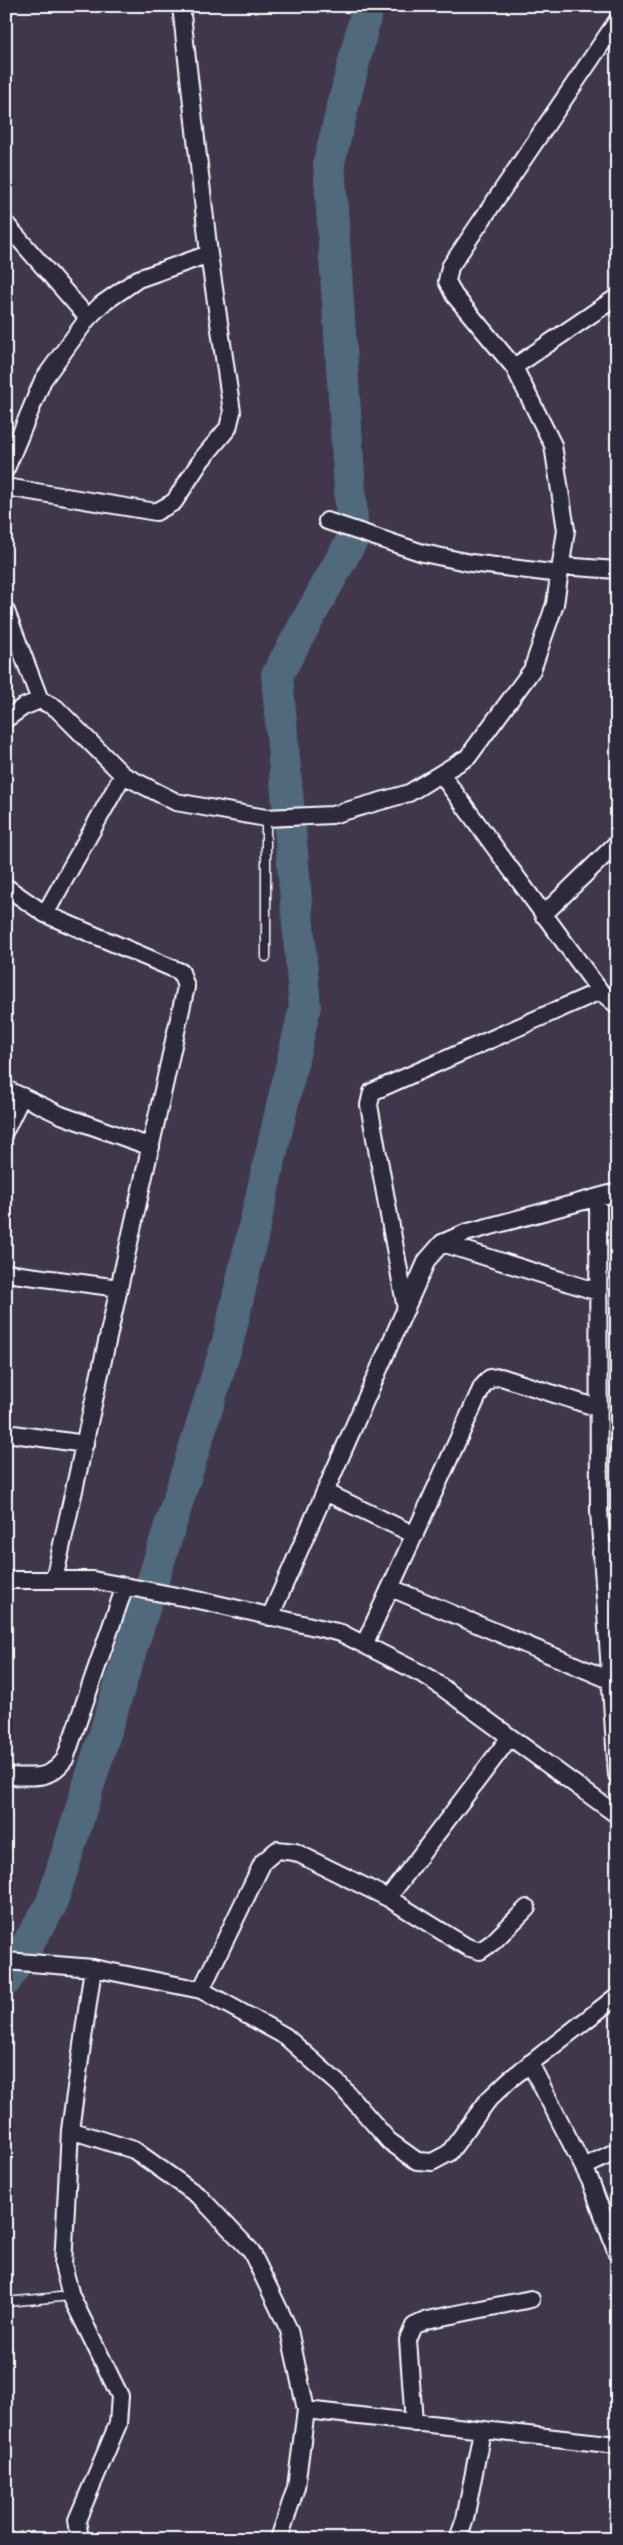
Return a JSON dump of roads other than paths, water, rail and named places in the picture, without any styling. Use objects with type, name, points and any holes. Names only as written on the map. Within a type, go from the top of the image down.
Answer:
[{"type":"street","points":[[6,487],[156,512],[174,502],[202,459],[228,428],[232,412],[209,254],[181,6]]},
{"type":"street","points":[[6,611],[40,700],[56,708],[123,775],[176,802],[274,818],[332,814],[409,793],[468,757],[532,670],[555,604],[566,530],[553,445],[514,367],[454,295],[447,281],[450,268],[617,21]]},
{"type":"street","points":[[6,224],[88,318]]},
{"type":"street","points":[[6,469],[43,380],[88,318],[102,304],[138,279],[209,254]]},
{"type":"street","points":[[514,367],[617,297]]},
{"type":"street","points":[[327,521],[423,553],[471,563],[561,570],[617,570]]},
{"type":"street","points":[[6,719],[23,707],[40,700]]},
{"type":"street","points":[[441,774],[542,915],[600,991],[617,1005]]},
{"type":"street","points":[[45,914],[123,775]]},
{"type":"street","points":[[542,915],[617,844]]},
{"type":"street","points":[[6,887],[45,914],[181,972],[186,987],[54,1580]]},
{"type":"street","points":[[406,1310],[369,1105],[372,1092],[600,991]]},
{"type":"street","points":[[6,1089],[61,1115],[150,1147]]},
{"type":"street","points":[[6,1129],[22,1096]]},
{"type":"street","points":[[270,1616],[427,1260],[442,1243],[465,1233],[617,1192]]},
{"type":"street","points":[[598,1197],[598,1408],[609,1551],[610,1680],[617,1775]]},
{"type":"street","points":[[442,1243],[598,1292]]},
{"type":"street","points":[[6,1273],[119,1288]]},
{"type":"street","points":[[364,1645],[482,1387],[490,1378],[501,1377],[598,1408]]},
{"type":"street","points":[[6,1434],[85,1444]]},
{"type":"street","points":[[325,1492],[415,1535]]},
{"type":"street","points":[[6,1580],[93,1580],[270,1616],[341,1633],[428,1677],[617,1815]]},
{"type":"street","points":[[6,1776],[42,1776],[56,1771],[65,1759],[125,1586]]},
{"type":"street","points":[[391,1588],[610,1680]]},
{"type":"street","points":[[388,1898],[510,1737]]},
{"type":"street","points":[[201,1990],[263,1862],[277,1850],[295,1852],[388,1898],[467,1946],[480,1951],[493,1942],[527,1908]]},
{"type":"street","points":[[6,1961],[93,1968],[201,1990],[285,2036],[340,2085],[390,2141],[417,2161],[432,2162],[449,2153],[490,2099],[530,2063],[617,1996]]},
{"type":"street","points":[[80,2539],[77,2520],[118,2424],[120,2396],[71,2296],[63,2265],[70,2130],[93,1968]]},
{"type":"street","points":[[530,2063],[584,2167],[614,2239],[617,2253]]},
{"type":"street","points":[[70,2130],[134,2150],[200,2197],[251,2250],[289,2330],[306,2410],[296,2487],[279,2539]]},
{"type":"street","points":[[584,2167],[617,2151]]},
{"type":"street","points":[[414,2423],[408,2340],[414,2326],[427,2320],[531,2299]]},
{"type":"street","points":[[306,2410],[617,2445]]},
{"type":"street","points":[[458,2539],[465,2519],[482,2431]]},
{"type":"lane","points":[[266,958],[274,818]]},
{"type":"lane","points":[[6,2302],[71,2296]]},
{"type":"waterway","points":[[6,1980],[51,1905],[228,1341],[305,1007],[277,675],[353,538],[329,162],[368,6]]}]
